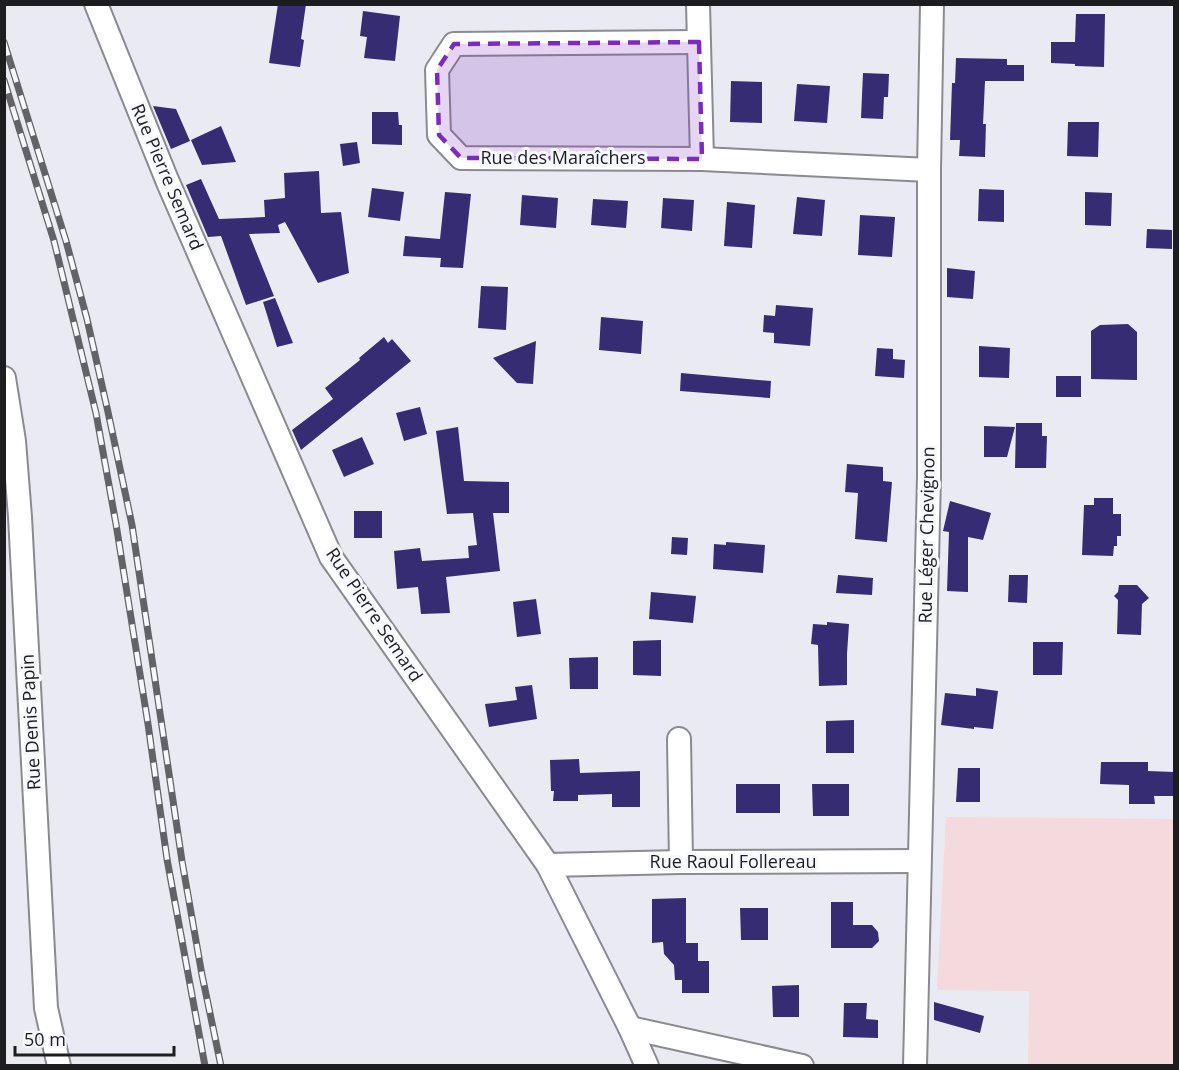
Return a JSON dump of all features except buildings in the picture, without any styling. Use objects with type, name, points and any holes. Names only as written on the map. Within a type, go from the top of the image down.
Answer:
[{"type":"street","name":"Rue Pierre Semard","points":[[96,4],[167,180],[331,557],[548,865],[647,1065]]},
{"type":"street","points":[[698,4],[702,159]]},
{"type":"street","name":"Rue Léger Chevignon","points":[[915,1065],[929,477],[929,170],[932,4]]},
{"type":"street","name":"Rue des Maraîchers","points":[[699,42],[454,44],[437,70],[439,135],[461,158],[702,159],[929,170]]},
{"type":"street","name":"Rue Denis Papin","points":[[4,378],[14,441],[15,589],[46,1008],[59,1065]]},
{"type":"street","points":[[679,739],[681,862]]},
{"type":"street","name":"Rue Raoul Follereau","points":[[548,865],[919,861]]},
{"type":"street","points":[[630,1028],[802,1065]]},
{"type":"highlighted area","points":[[699,42],[702,159],[461,158],[439,135],[437,70],[454,44]]},
{"type":"shaded area","points":[[946,817],[1174,819],[1174,1065],[1028,1065],[1029,991],[937,990]]},
{"type":"railway","points":[[4,42],[66,241],[87,319],[132,525],[182,861],[221,1066]]},
{"type":"railway","points":[[4,80],[54,241],[96,413],[148,724],[167,859],[205,1066]]}]
